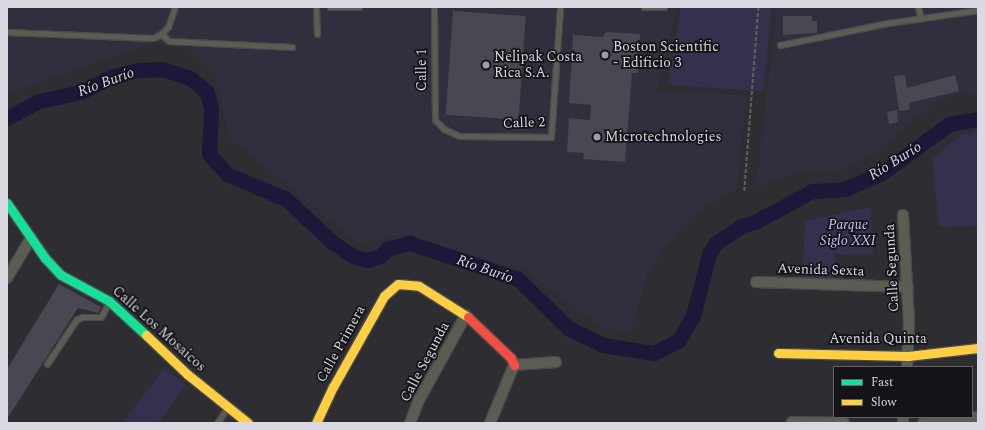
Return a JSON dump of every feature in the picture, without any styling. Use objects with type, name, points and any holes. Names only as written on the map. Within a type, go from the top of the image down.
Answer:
[{"type":"street","name":"Calle Los Mosaicos","points":[[7,203],[45,258],[61,275],[109,301],[187,374],[227,408],[248,423]]},
{"type":"street","name":"Calle Segunda","points":[[903,215],[908,287],[907,366]]},
{"type":"street","points":[[7,278],[31,238]]},
{"type":"street","name":"Avenida Sexta","points":[[756,282],[908,287]]},
{"type":"street","name":"Calle Primera","points":[[316,423],[333,387],[384,296],[398,284],[419,286],[466,315]]},
{"type":"street","points":[[466,315],[511,358],[514,365],[490,423]]},
{"type":"street","name":"Calle Segunda","points":[[410,423],[419,400],[466,315]]},
{"type":"street","name":"Avenida Quinta","points":[[778,353],[908,356],[978,348]]},
{"type":"street","points":[[514,365],[556,362]]},
{"type":"street","points":[[923,423],[978,418]]},
{"type":"street","points":[[792,422],[844,423]]},
{"type":"lane","points":[[7,32],[153,38],[162,34],[173,18],[175,7]]},
{"type":"lane","points":[[316,7],[317,34]]},
{"type":"lane","points":[[330,7],[359,7]]},
{"type":"lane","name":"Calle 1","points":[[434,7],[434,102],[436,120],[444,129]]},
{"type":"lane","name":"Calle 2","points":[[444,129],[460,136],[551,137],[560,7]]},
{"type":"lane","points":[[644,7],[664,7]]},
{"type":"lane","points":[[918,7],[921,19]]},
{"type":"lane","points":[[780,45],[978,10]]},
{"type":"lane","points":[[162,34],[169,41],[292,47]]},
{"type":"lane","points":[[47,364],[76,320],[82,317],[101,317],[109,301]]},
{"type":"lane","points":[[217,423],[227,408]]},
{"type":"path","points":[[744,191],[758,7]]},
{"type":"shaded area","points":[[7,7],[677,7],[657,92],[746,95],[737,189],[695,213],[664,248],[647,274],[632,331],[600,328],[528,271],[400,235],[358,244],[229,137],[214,73],[188,47],[150,44],[7,94]]},
{"type":"shaded area","points":[[777,7],[978,7],[978,95],[960,94],[938,100],[871,156],[842,170],[797,171],[756,188]]},
{"type":"green space","points":[[681,7],[772,7],[763,91],[668,85]]},
{"type":"green space","points":[[978,133],[978,226],[939,227],[932,159],[962,134]]},
{"type":"green space","name":"Parque Siglo XXI","points":[[870,207],[873,255],[835,254],[834,280],[802,279],[805,221]]},
{"type":"green space","points":[[163,370],[169,371],[186,385],[158,423],[122,423]]},
{"type":"building","name":"Nelipak Costa Rica S.A.","points":[[453,11],[526,16],[519,120],[446,115]]},
{"type":"building","points":[[783,16],[812,16],[812,21],[817,21],[817,33],[783,35]]},
{"type":"building","name":"Boston Scientific - Edificio 3","points":[[606,32],[640,34],[638,73],[632,73],[625,162],[583,159],[584,153],[567,152],[569,118],[590,120],[591,105],[569,103],[573,35],[603,37]]},
{"type":"building","points":[[905,75],[907,88],[955,75],[959,91],[909,103],[910,110],[899,111],[894,76]]},
{"type":"building","points":[[897,110],[898,122],[889,124],[887,112]]},
{"type":"building","points":[[59,284],[101,307],[98,313],[78,308],[7,419],[7,369]]},
{"type":"waterway","name":"Río Burío","points":[[7,118],[39,101],[81,92],[111,77],[138,70],[162,69],[190,78],[207,92],[211,109],[209,154],[227,174],[286,199],[332,242],[353,256],[367,260],[380,256],[387,249],[410,243],[518,279],[568,328],[603,345],[654,353],[679,340],[693,316],[709,254],[716,243],[741,226],[755,222],[812,191],[845,189],[882,173],[949,124],[978,119]]},
{"type":"traffic: fast","points":[[7,203],[45,258],[61,275],[109,301],[146,335]]},
{"type":"traffic: slow","points":[[316,423],[333,387],[384,296],[398,284],[419,286],[468,317]]},
{"type":"traffic: slow","points":[[146,335],[187,374],[248,423]]},
{"type":"traffic: slow","points":[[778,353],[908,356],[978,348]]},
{"type":"traffic: jam","points":[[468,317],[511,358],[514,365]]},
{"type":"place","name":"Boston Scientific - Edificio 3","points":[[605,55]]},
{"type":"place","name":"Nelipak Costa Rica S.A.","points":[[486,65]]},
{"type":"place","name":"Microtechnologies","points":[[597,137]]}]
